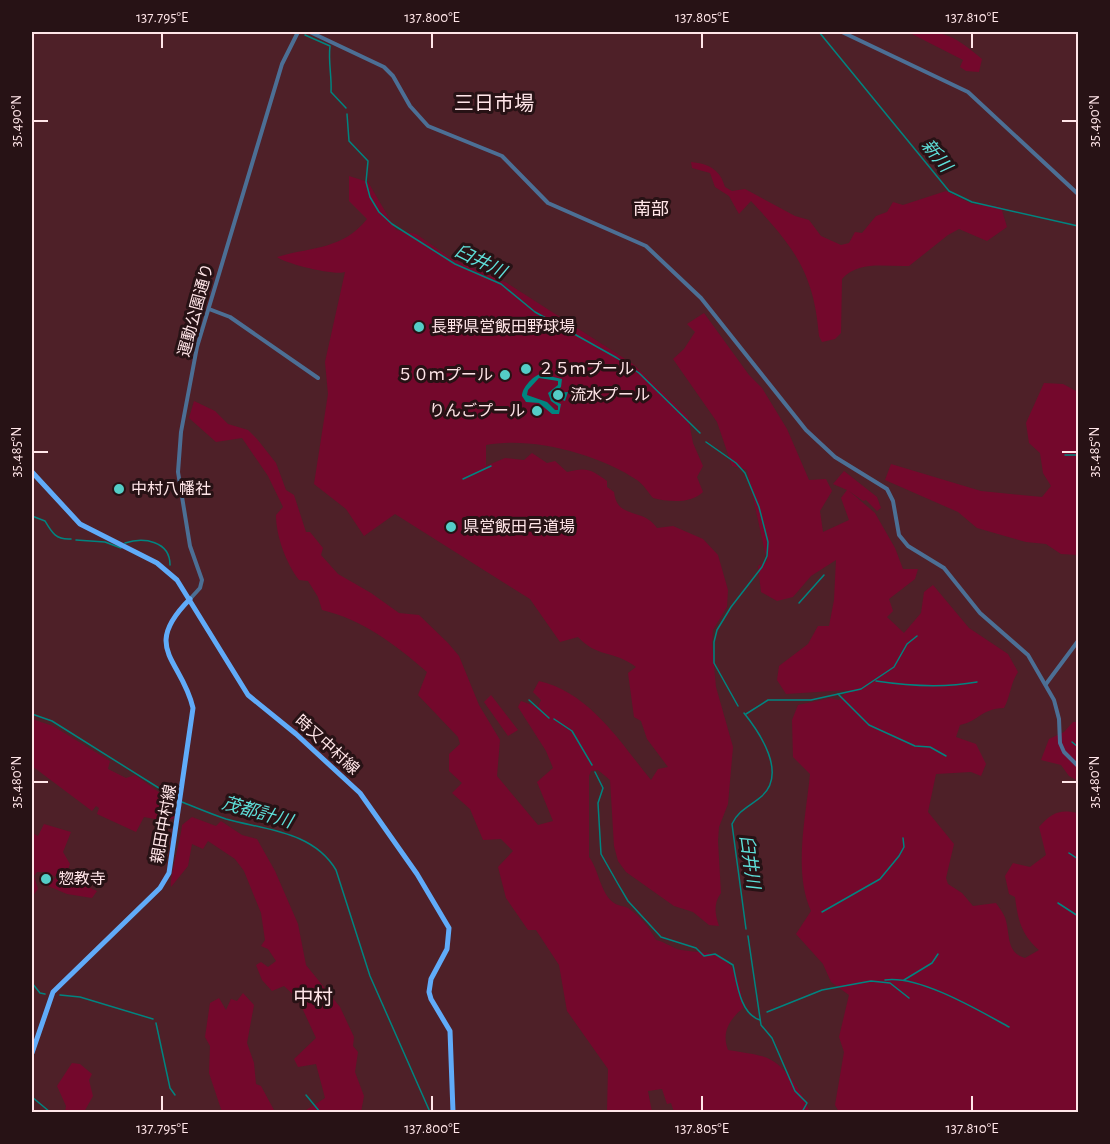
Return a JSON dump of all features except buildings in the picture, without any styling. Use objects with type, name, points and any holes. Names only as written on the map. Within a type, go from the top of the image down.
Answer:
[{"type":"main road","name":"時又中村線","points":[[32,472],[80,524],[157,562],[177,580],[248,695],[296,734],[360,793],[417,874],[447,922],[449,942],[431,979],[429,992],[430,999],[450,1031],[453,1113]]},
{"type":"main road","name":"親田中村線","points":[[32,1053],[53,992],[165,882],[172,863],[193,708],[189,694],[171,664],[167,638],[175,615],[190,599]]},
{"type":"street","name":"運動公園通り","points":[[190,599],[200,588],[201,577],[190,546],[178,454],[194,364],[282,64],[298,32]]},
{"type":"street","points":[[310,32],[384,67],[393,76],[410,106],[428,126],[502,156],[548,203],[638,242],[655,253],[715,313],[806,430],[835,457],[887,489],[893,501],[897,525],[903,541],[944,568],[980,613],[1028,655],[1046,684],[1059,713],[1060,743],[1064,752],[1078,766]]},
{"type":"street","points":[[842,32],[968,92],[1078,194]]},
{"type":"street","points":[[209,309],[230,317],[318,378]]},
{"type":"street","points":[[1046,684],[1078,641]]},
{"type":"shaded area","points":[[908,32],[932,32],[956,40],[982,59],[979,72],[966,71],[960,67],[963,60]]},
{"type":"shaded area","points":[[691,162],[704,164],[713,169],[720,176],[725,187],[732,191],[745,189],[795,216],[809,220],[821,236],[841,245],[849,243],[855,232],[862,233],[876,216],[887,212],[893,202],[903,205],[946,191],[972,204],[1001,207],[1007,227],[987,241],[959,229],[909,266],[864,267],[849,273],[842,279],[841,333],[835,339],[822,342],[812,294],[799,261],[790,247],[751,201],[739,214],[729,196],[715,187],[710,173],[692,168]]},
{"type":"shaded area","points":[[349,176],[368,182],[396,230],[416,234],[452,259],[507,283],[633,364],[688,417],[693,443],[703,466],[697,477],[703,492],[692,499],[672,501],[653,498],[639,482],[604,462],[544,445],[504,443],[486,445],[486,466],[505,458],[524,460],[532,453],[547,463],[555,461],[567,472],[584,469],[592,472],[607,481],[607,487],[614,492],[616,501],[625,510],[645,517],[657,528],[673,526],[703,539],[718,555],[728,590],[727,607],[713,630],[712,643],[716,687],[733,747],[728,804],[719,827],[721,893],[717,901],[716,917],[719,926],[709,925],[693,912],[674,906],[626,872],[618,861],[614,846],[610,780],[598,770],[591,771],[589,776],[589,857],[609,899],[628,908],[647,926],[656,940],[677,949],[718,956],[732,967],[739,982],[743,1008],[728,1026],[726,1043],[728,1050],[761,1056],[777,1064],[791,1078],[810,1112],[674,1112],[671,1103],[667,1104],[662,1089],[648,1091],[652,1112],[607,1112],[608,1069],[567,1011],[559,965],[536,930],[528,930],[506,898],[498,867],[513,851],[501,839],[483,840],[470,809],[452,793],[462,783],[449,771],[449,754],[460,744],[458,737],[418,695],[427,672],[365,626],[322,610],[318,597],[308,581],[299,580],[286,558],[276,523],[276,515],[283,507],[268,476],[242,438],[216,442],[189,418],[194,401],[215,411],[228,424],[248,430],[276,463],[286,490],[294,495],[306,532],[310,532],[323,548],[321,555],[338,574],[399,613],[419,615],[448,643],[459,656],[479,705],[500,740],[497,776],[538,825],[553,821],[537,782],[553,768],[546,751],[518,707],[521,701],[538,707],[541,700],[533,692],[539,681],[574,696],[589,708],[615,735],[651,780],[658,769],[668,767],[647,739],[641,721],[634,717],[628,673],[636,667],[620,658],[592,648],[578,637],[560,642],[530,599],[395,514],[364,536],[346,509],[314,484],[328,394],[325,362],[345,272],[311,269],[277,257],[337,242],[358,229],[367,219],[349,201]]},
{"type":"shaded area","points":[[704,313],[749,375],[762,388],[787,429],[809,480],[826,479],[832,491],[820,511],[823,532],[849,520],[841,498],[847,490],[833,484],[844,471],[877,497],[881,508],[877,511],[866,500],[863,501],[849,491],[875,513],[895,548],[903,569],[918,569],[915,579],[889,599],[893,611],[887,617],[904,633],[921,613],[924,592],[933,585],[969,628],[1008,654],[1018,672],[1004,708],[990,710],[960,725],[956,737],[976,744],[986,764],[981,776],[971,772],[936,774],[928,812],[954,844],[946,878],[948,884],[962,893],[973,906],[996,903],[1005,919],[1012,948],[1019,956],[1025,958],[1039,950],[1021,926],[1015,897],[1009,894],[1005,876],[1013,863],[1030,867],[1046,855],[1039,827],[1048,818],[1066,811],[1078,813],[1078,1112],[839,1112],[835,1105],[844,1052],[839,1037],[849,995],[831,982],[823,964],[796,934],[811,911],[803,879],[802,861],[810,774],[793,757],[792,720],[798,705],[831,698],[839,700],[848,690],[786,694],[777,680],[779,666],[808,644],[818,626],[829,626],[834,600],[836,560],[811,576],[793,597],[777,601],[761,592],[758,566],[767,561],[747,470],[732,466],[717,422],[673,359],[684,349],[695,332],[687,324]]},
{"type":"shaded area","points":[[1044,383],[1063,384],[1078,392],[1078,555],[1061,554],[1046,544],[1026,542],[977,528],[958,512],[885,480],[891,464],[981,491],[1042,497],[1051,486],[1043,473],[1040,453],[1029,443],[1026,423]]},
{"type":"shaded area","points":[[491,695],[518,730],[508,736],[484,702]]},
{"type":"shaded area","points":[[32,719],[53,726],[110,761],[108,769],[126,778],[135,775],[174,803],[174,818],[165,821],[144,817],[136,832],[97,814],[99,808],[96,806],[92,811],[32,766]]},
{"type":"shaded area","points":[[1073,722],[1078,722],[1078,781],[1069,776],[1061,765],[1041,760],[1049,739],[1064,732]]},
{"type":"shaded area","points":[[192,817],[216,826],[221,821],[242,835],[257,839],[275,871],[298,924],[306,965],[340,1007],[354,1037],[353,1046],[358,1052],[355,1072],[364,1096],[361,1112],[303,1112],[325,1098],[316,1064],[298,1067],[294,1059],[316,1038],[298,999],[284,986],[272,991],[262,980],[256,965],[261,962],[268,967],[276,961],[268,949],[261,946],[265,940],[261,913],[244,871],[235,859],[208,841],[203,849],[192,844],[188,866],[171,887],[182,825]]},
{"type":"shaded area","points":[[44,824],[71,832],[63,852],[70,864],[66,876],[97,891],[92,898],[67,894],[48,886],[56,877],[46,872],[37,872],[34,876],[38,889],[32,897],[32,833],[38,836]]},
{"type":"shaded area","points":[[243,993],[254,1005],[247,1043],[254,1063],[256,1084],[261,1086],[275,1112],[222,1112],[209,1073],[210,1046],[205,1037],[210,1003],[219,998],[226,1010],[231,999],[237,1001]]},
{"type":"shaded area","points":[[72,1063],[80,1064],[92,1074],[89,1080],[93,1096],[84,1112],[65,1112],[66,1106],[57,1086]]},
{"type":"water","name":"流水プール","points":[[537,375],[562,379],[561,387],[554,393],[568,392],[565,401],[553,396],[554,401],[561,404],[559,414],[552,414],[539,403],[526,402],[522,396],[526,386]],"holes":[[[539,378],[558,381],[558,385],[548,393],[551,401],[558,406],[558,410],[547,402],[527,395],[528,390]]]},
{"type":"waterway","name":"新川","points":[[819,32],[949,191],[972,202],[1078,226]]},
{"type":"waterway","points":[[305,35],[330,46],[331,92],[346,108]]},
{"type":"waterway","name":"臼井川","points":[[347,114],[349,141],[368,161],[366,182],[370,197],[379,212],[392,224],[455,264],[501,284],[535,312],[617,358],[639,373],[700,433]]},
{"type":"waterway","name":"臼井川","points":[[706,442],[736,463],[745,473],[759,507],[768,542],[767,556],[762,567],[731,607],[717,630],[714,642],[714,663],[738,706]]},
{"type":"waterway","points":[[1065,455],[1078,455]]},
{"type":"waterway","points":[[463,479],[491,466]]},
{"type":"waterway","points":[[32,516],[45,521],[58,537],[71,539]]},
{"type":"waterway","points":[[76,540],[105,542],[121,548]]},
{"type":"waterway","points":[[125,543],[132,541],[155,543],[166,551],[170,565]]},
{"type":"waterway","points":[[799,603],[824,575]]},
{"type":"waterway","points":[[746,714],[768,700],[811,700],[861,689],[894,667],[907,644],[917,636]]},
{"type":"waterway","points":[[876,681],[926,686],[977,682]]},
{"type":"waterway","points":[[838,694],[869,725],[915,746],[930,747],[946,756]]},
{"type":"waterway","points":[[529,700],[549,718]]},
{"type":"waterway","name":"臼井川","points":[[744,713],[763,742],[772,765],[769,787],[762,796],[741,811],[732,824],[746,929]]},
{"type":"waterway","name":"茂都計川","points":[[32,714],[52,721],[178,800]]},
{"type":"waterway","points":[[554,719],[572,731],[592,765]]},
{"type":"waterway","points":[[1072,742],[1078,747]]},
{"type":"waterway","points":[[595,772],[603,788],[598,803],[601,854],[628,901],[661,937],[696,948],[704,956],[715,954],[733,965],[744,1005],[753,1017],[760,1020]]},
{"type":"waterway","name":"茂都計川","points":[[182,802],[226,819],[287,834],[315,847],[326,857],[336,870],[370,976],[430,1112]]},
{"type":"waterway","points":[[822,912],[880,879],[899,856],[904,847],[903,838]]},
{"type":"waterway","points":[[1069,853],[1078,859]]},
{"type":"waterway","points":[[1058,903],[1078,916]]},
{"type":"waterway","name":"臼井川","points":[[748,936],[761,1025],[772,1038],[795,1091],[807,1103],[802,1112]]},
{"type":"waterway","points":[[904,980],[932,963],[938,954]]},
{"type":"waterway","points":[[885,980],[899,980],[931,988],[1009,1027]]},
{"type":"waterway","points":[[767,1012],[822,990],[871,981],[890,983],[909,998]]},
{"type":"waterway","points":[[32,983],[40,993],[45,994]]},
{"type":"waterway","points":[[60,995],[80,997],[153,1019]]},
{"type":"waterway","points":[[156,1023],[170,1088],[175,1095]]},
{"type":"waterway","points":[[306,1095],[320,1112]]},
{"type":"waterway","points":[[32,1097],[50,1112]]},
{"type":"place","name":"長野県営飯田野球場","points":[[419,327]]},
{"type":"place","name":"２５ｍプール","points":[[526,369]]},
{"type":"place","name":"５０ｍプール","points":[[505,375]]},
{"type":"place","name":"流水プール","points":[[558,395]]},
{"type":"place","name":"りんごプール","points":[[537,411]]},
{"type":"place","name":"中村八幡社","points":[[119,489]]},
{"type":"place","name":"県営飯田弓道場","points":[[451,527]]},
{"type":"place","name":"惣教寺","points":[[46,879]]},
{"type":"district","name":"三日市場","points":[[494,104]]},
{"type":"district","name":"南部","points":[[651,210]]},
{"type":"district","name":"中村","points":[[313,998]]}]
